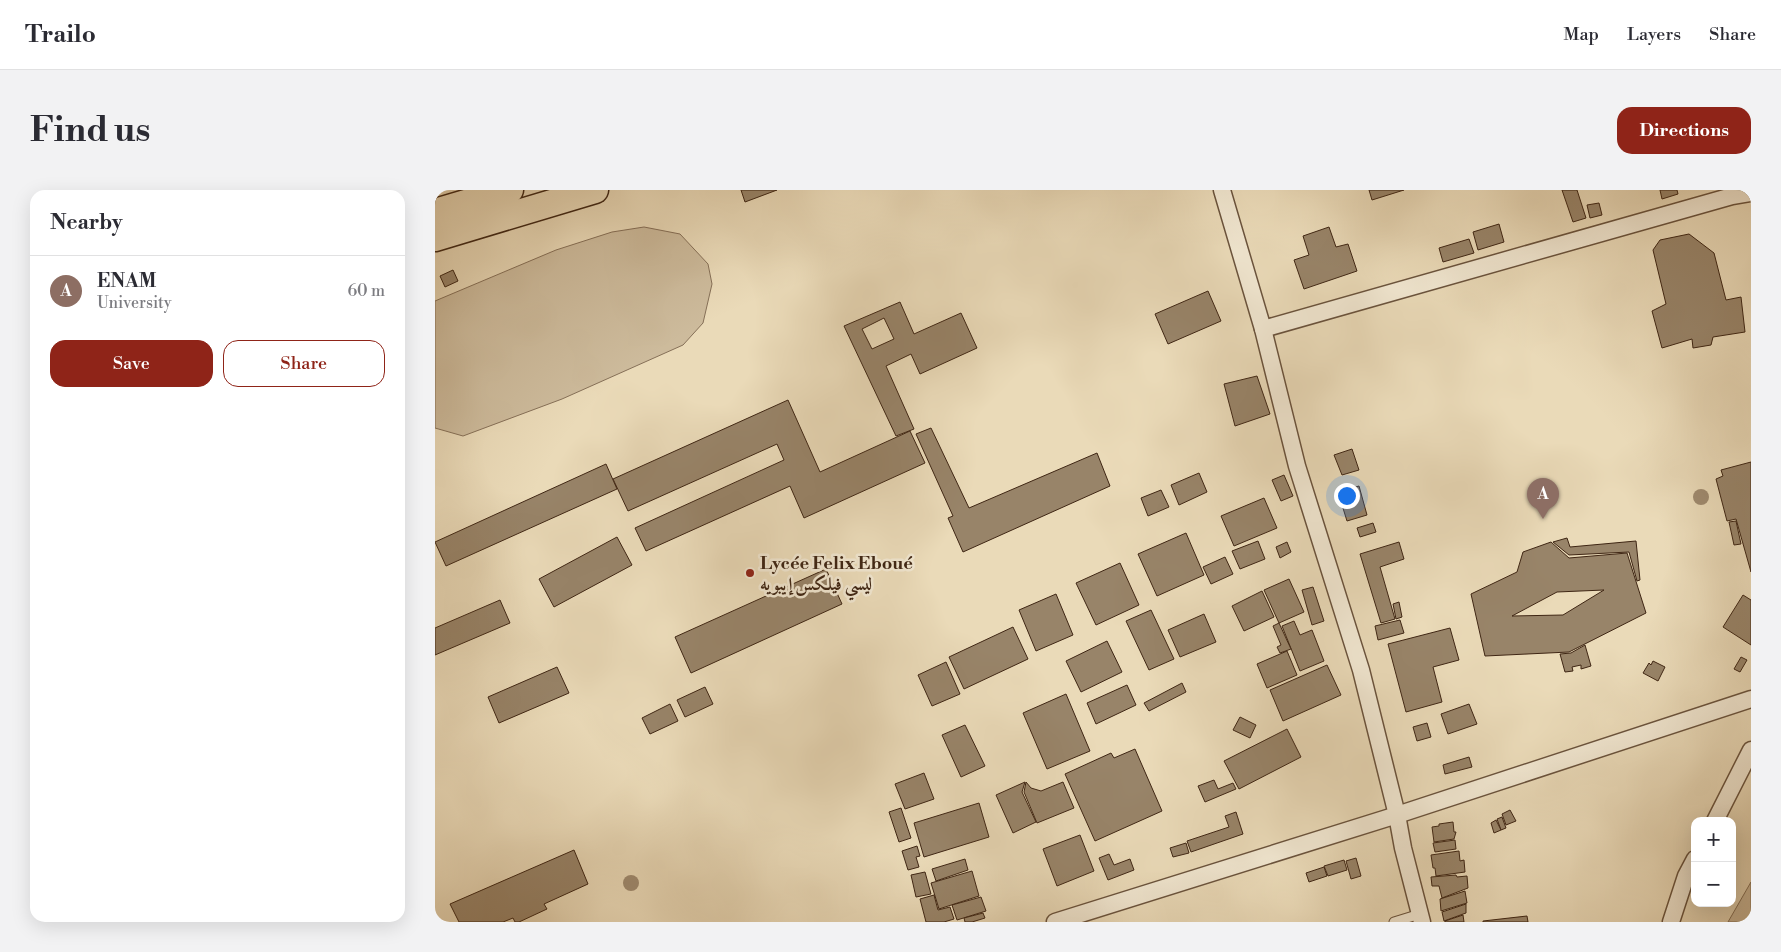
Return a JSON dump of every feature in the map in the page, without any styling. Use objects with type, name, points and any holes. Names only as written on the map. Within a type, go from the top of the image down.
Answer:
[{"type":"main road","points":[[435,212],[510,190]]},
{"type":"main road","points":[[435,238],[595,190]]},
{"type":"street","points":[[1222,190],[1263,329],[1297,466],[1361,670],[1421,918]]},
{"type":"street","points":[[1263,329],[1751,192]]},
{"type":"street","points":[[1055,922],[1397,816],[1751,699]]},
{"type":"street","points":[[1717,817],[1751,750]]},
{"type":"street","points":[[1671,922],[1686,876],[1694,862]]},
{"type":"lane","points":[[1394,922],[1421,918]]},
{"type":"shaded area","points":[[644,227],[680,234],[708,264],[712,284],[703,323],[683,345],[562,399],[463,436],[435,428],[435,301],[556,250],[612,232]]},
{"type":"shaded area","points":[[1751,882],[1751,922],[1728,922]]},
{"type":"building","points":[[741,190],[777,190],[745,202]]},
{"type":"building","points":[[1369,190],[1404,190],[1372,200]]},
{"type":"building","points":[[1562,190],[1577,190],[1586,218],[1573,222]]},
{"type":"building","points":[[1660,190],[1677,190],[1678,194],[1662,199]]},
{"type":"building","points":[[1599,203],[1602,215],[1590,218],[1587,205]]},
{"type":"building","points":[[1499,224],[1504,242],[1478,250],[1473,232]]},
{"type":"building","points":[[1329,227],[1336,247],[1348,244],[1357,271],[1304,289],[1294,260],[1309,255],[1303,236]]},
{"type":"building","points":[[1689,234],[1714,253],[1726,300],[1741,297],[1745,332],[1713,337],[1711,345],[1693,348],[1692,339],[1662,348],[1652,311],[1666,304],[1653,250],[1660,240]]},
{"type":"building","points":[[1469,239],[1474,253],[1443,262],[1439,248]]},
{"type":"building","points":[[453,270],[458,281],[445,287],[440,276]]},
{"type":"building","points":[[1208,291],[1221,321],[1168,344],[1155,314]]},
{"type":"building","points":[[900,302],[914,334],[961,313],[977,348],[920,374],[911,354],[886,366],[914,429],[896,436],[844,326]],"holes":[[[884,318],[894,339],[872,349],[862,329]]]},
{"type":"building","points":[[1257,376],[1270,414],[1235,426],[1224,384]]},
{"type":"building","points":[[788,400],[820,472],[910,431],[925,463],[804,518],[790,486],[646,551],[635,528],[784,460],[777,444],[628,511],[613,479]]},
{"type":"building","points":[[931,428],[969,508],[1097,453],[1110,486],[963,552],[948,518],[953,516],[916,434]]},
{"type":"building","points":[[1352,449],[1359,470],[1342,475],[1334,455]]},
{"type":"building","points":[[1751,462],[1751,572],[1736,519],[1727,521],[1716,479],[1723,476],[1721,470]]},
{"type":"building","points":[[606,464],[617,489],[446,566],[435,542]]},
{"type":"building","points":[[1199,473],[1207,492],[1179,505],[1171,485]]},
{"type":"building","points":[[1284,475],[1293,496],[1281,501],[1272,480]]},
{"type":"building","points":[[1359,486],[1367,515],[1347,521],[1338,492]]},
{"type":"building","points":[[1161,490],[1169,507],[1148,516],[1141,498]]},
{"type":"building","points":[[1264,498],[1277,528],[1234,546],[1221,516]]},
{"type":"building","points":[[1736,521],[1741,544],[1734,545],[1729,522]]},
{"type":"building","points":[[1373,523],[1376,532],[1360,537],[1357,528]]},
{"type":"building","points":[[1186,533],[1204,575],[1157,596],[1138,554]]},
{"type":"building","points":[[617,537],[632,565],[554,607],[539,579]]},
{"type":"building","points":[[1567,538],[1570,547],[1636,541],[1640,580],[1637,581],[1629,552],[1569,555],[1553,542]]},
{"type":"building","points":[[1258,541],[1265,559],[1240,569],[1232,551]]},
{"type":"building","points":[[1287,542],[1291,552],[1280,558],[1276,547]]},
{"type":"building","points":[[1399,542],[1404,559],[1380,567],[1395,619],[1381,623],[1360,554]]},
{"type":"building","points":[[1551,542],[1569,558],[1627,553],[1646,613],[1569,652],[1485,656],[1471,594],[1517,572],[1523,552]],"holes":[[[1604,590],[1563,615],[1512,616],[1557,592]]]},
{"type":"building","points":[[1225,557],[1233,574],[1211,584],[1203,567]]},
{"type":"building","points":[[1120,563],[1139,605],[1096,625],[1076,583]]},
{"type":"building","points":[[826,569],[842,604],[691,673],[675,637]]},
{"type":"building","points":[[1289,579],[1304,612],[1279,623],[1264,590]]},
{"type":"building","points":[[1313,587],[1324,621],[1312,625],[1302,590]]},
{"type":"building","points":[[1262,591],[1274,617],[1244,631],[1232,606]]},
{"type":"building","points":[[1056,594],[1073,635],[1036,651],[1019,610]]},
{"type":"building","points":[[1743,595],[1751,600],[1751,645],[1723,627]]},
{"type":"building","points":[[500,600],[510,623],[435,655],[435,628]]},
{"type":"building","points":[[1399,602],[1402,617],[1396,619],[1393,604]]},
{"type":"building","points":[[1151,610],[1174,659],[1149,670],[1126,621]]},
{"type":"building","points":[[1204,614],[1216,642],[1180,657],[1168,630]]},
{"type":"building","points":[[1400,620],[1404,633],[1378,640],[1375,626]]},
{"type":"building","points":[[1294,621],[1300,635],[1312,630],[1324,661],[1300,671],[1282,626]]},
{"type":"building","points":[[1279,623],[1291,649],[1280,653],[1277,647],[1281,645],[1273,626]]},
{"type":"building","points":[[1013,627],[1028,659],[964,689],[949,657]]},
{"type":"building","points":[[1450,628],[1459,660],[1433,667],[1442,702],[1406,712],[1388,644]]},
{"type":"building","points":[[1107,641],[1122,672],[1081,692],[1066,661]]},
{"type":"building","points":[[1585,645],[1591,666],[1581,669],[1581,665],[1572,667],[1573,671],[1565,672],[1560,654],[1571,653]]},
{"type":"building","points":[[1287,651],[1297,675],[1267,688],[1257,664]]},
{"type":"building","points":[[1741,657],[1747,660],[1740,672],[1734,669]]},
{"type":"building","points":[[1653,661],[1665,667],[1658,681],[1643,673],[1649,663],[1651,665]]},
{"type":"building","points":[[946,662],[960,694],[932,706],[918,675]]},
{"type":"building","points":[[1327,665],[1341,695],[1283,721],[1270,690]]},
{"type":"building","points":[[557,667],[569,693],[499,723],[488,697]]},
{"type":"building","points":[[1182,683],[1186,692],[1149,711],[1144,703]]},
{"type":"building","points":[[1127,685],[1136,705],[1096,724],[1087,703]]},
{"type":"building","points":[[705,687],[713,704],[685,717],[677,700]]},
{"type":"building","points":[[1066,694],[1090,751],[1047,769],[1023,713]]},
{"type":"building","points":[[670,704],[678,721],[650,734],[642,718]]},
{"type":"building","points":[[1469,704],[1477,724],[1448,734],[1441,714]]},
{"type":"building","points":[[1240,717],[1256,725],[1250,738],[1233,730]]},
{"type":"building","points":[[1427,723],[1431,737],[1417,741],[1413,727]]},
{"type":"building","points":[[965,725],[985,766],[961,777],[942,735]]},
{"type":"building","points":[[1287,729],[1301,757],[1239,789],[1224,761]]},
{"type":"building","points":[[1135,749],[1162,811],[1095,841],[1065,774],[1111,753],[1114,758]]},
{"type":"building","points":[[1469,757],[1472,767],[1445,774],[1443,765]]},
{"type":"building","points":[[924,773],[934,799],[905,809],[895,784]]},
{"type":"building","points":[[1214,780],[1218,789],[1233,783],[1236,789],[1205,802],[1198,786]]},
{"type":"building","points":[[1025,782],[1022,792],[1036,822],[1013,833],[996,795]]},
{"type":"building","points":[[1026,782],[1031,788],[1041,791],[1063,782],[1074,808],[1037,823],[1024,792]]},
{"type":"building","points":[[979,803],[989,837],[924,857],[914,823]]},
{"type":"building","points":[[901,808],[911,838],[899,842],[889,812]]},
{"type":"building","points":[[1510,810],[1516,821],[1506,825],[1502,814]]},
{"type":"building","points":[[1236,812],[1243,834],[1191,852],[1187,841],[1229,827],[1225,816]]},
{"type":"building","points":[[1502,817],[1506,828],[1501,830],[1497,819]]},
{"type":"building","points":[[1496,820],[1501,830],[1494,833],[1491,823]]},
{"type":"building","points":[[1453,822],[1454,832],[1456,832],[1454,839],[1434,842],[1432,827]]},
{"type":"building","points":[[1080,835],[1094,871],[1057,886],[1043,849]]},
{"type":"building","points":[[1455,840],[1456,849],[1435,852],[1433,843]]},
{"type":"building","points":[[1186,843],[1189,853],[1173,857],[1170,848]]},
{"type":"building","points":[[917,846],[920,856],[916,857],[919,867],[908,870],[902,851]]},
{"type":"building","points":[[574,850],[588,884],[544,904],[547,909],[519,922],[515,922],[513,918],[503,922],[459,922],[450,904]]},
{"type":"building","points":[[1459,851],[1460,861],[1464,860],[1465,872],[1436,876],[1431,855]]},
{"type":"building","points":[[1109,854],[1114,865],[1130,859],[1134,870],[1108,880],[1099,858]]},
{"type":"building","points":[[1356,858],[1361,876],[1351,879],[1346,861]]},
{"type":"building","points":[[965,859],[968,870],[936,881],[932,869]]},
{"type":"building","points":[[1344,860],[1347,870],[1328,876],[1324,866]]},
{"type":"building","points":[[1324,867],[1327,876],[1309,882],[1306,873]]},
{"type":"building","points":[[972,871],[979,896],[939,909],[931,883]]},
{"type":"building","points":[[925,872],[931,894],[916,897],[911,875]]},
{"type":"building","points":[[1456,875],[1457,877],[1467,876],[1468,888],[1442,898],[1439,886],[1432,886],[1431,877]]},
{"type":"building","points":[[1465,891],[1467,903],[1441,911],[1440,899]]},
{"type":"building","points":[[934,895],[938,910],[950,907],[954,919],[944,922],[926,922],[920,899]]},
{"type":"building","points":[[981,897],[986,911],[957,920],[952,905]]},
{"type":"building","points":[[1466,904],[1466,913],[1444,921],[1442,912]]},
{"type":"building","points":[[983,913],[985,918],[965,922],[964,918]]},
{"type":"building","points":[[1463,915],[1464,922],[1445,922],[1445,921]]},
{"type":"building","points":[[1527,916],[1528,922],[1483,922],[1483,921]]},
{"type":"place","name":"ENAM","points":[[1543,519]]},
{"type":"place","name":"Lycée Felix Eboué ليسي فيلكس إيبويه","points":[[750,573]]}]
